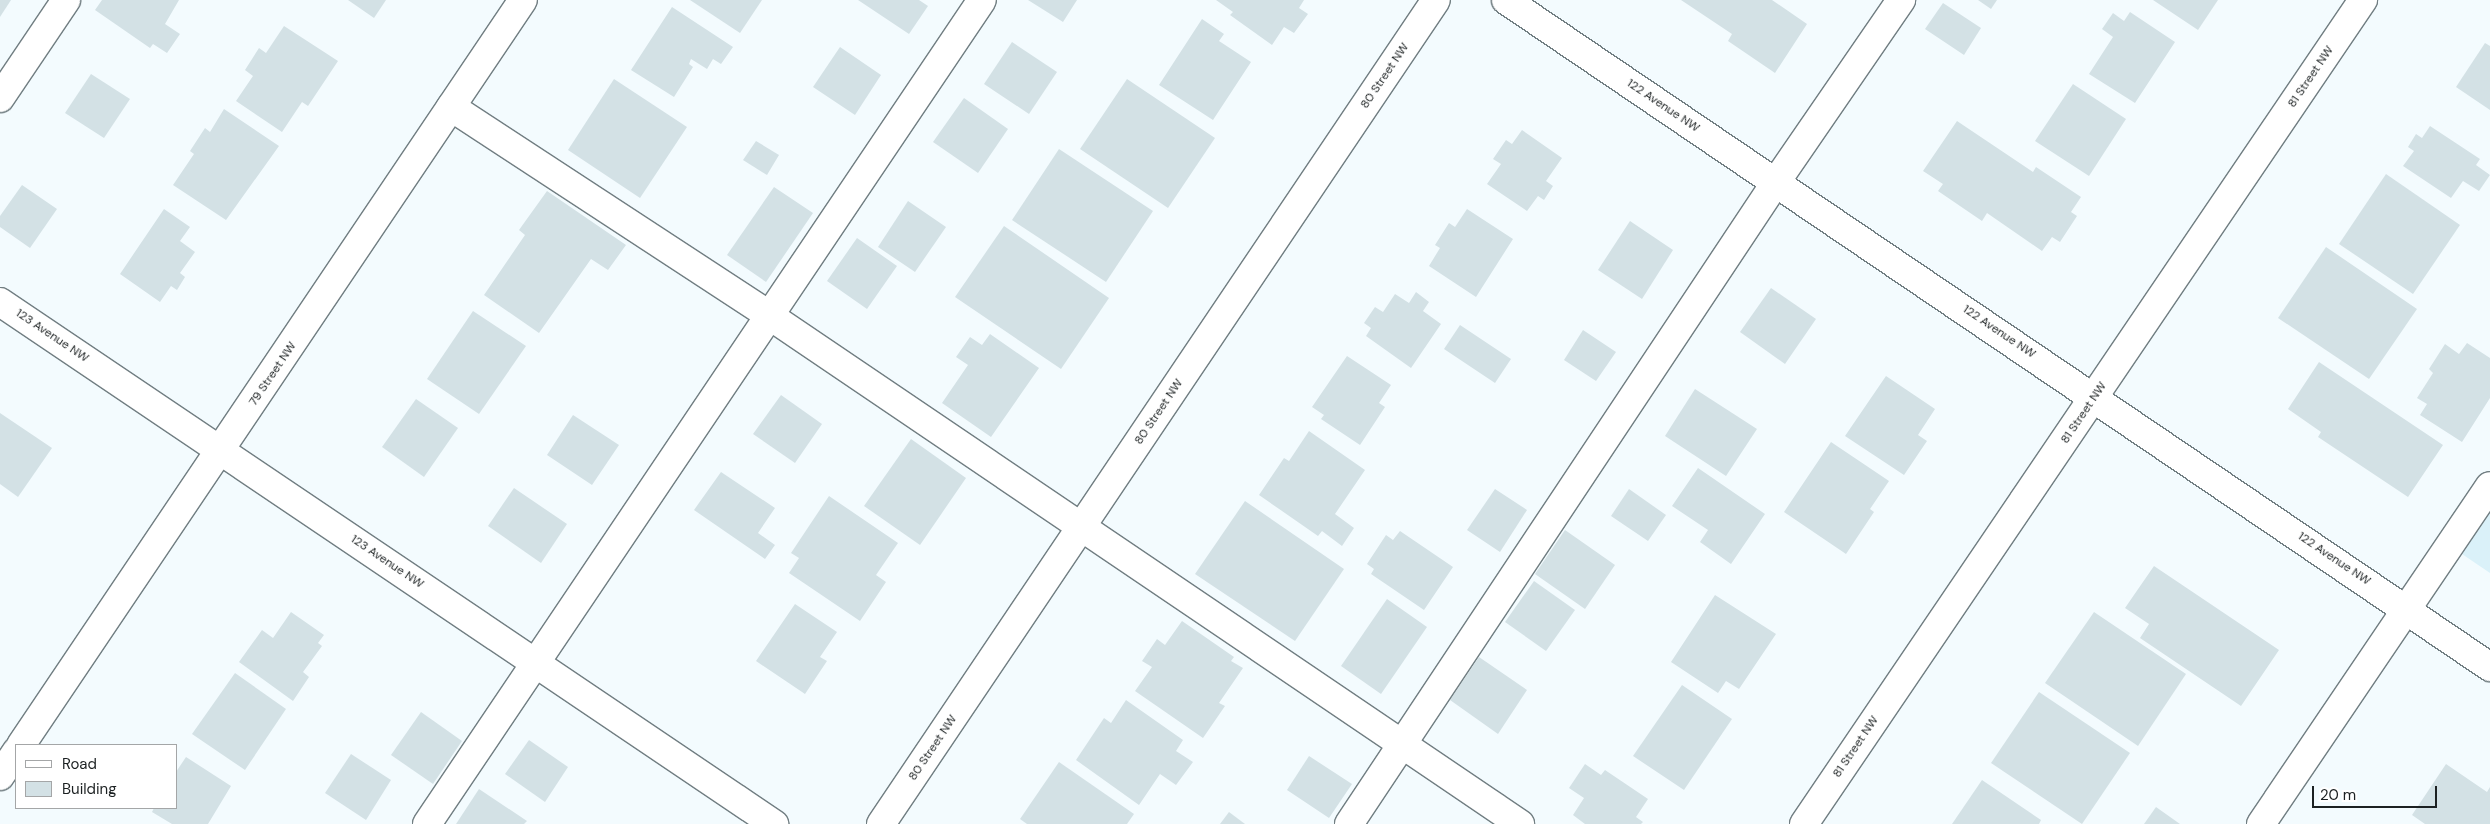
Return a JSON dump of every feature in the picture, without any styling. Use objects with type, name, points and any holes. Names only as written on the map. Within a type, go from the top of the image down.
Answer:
[{"type":"street","points":[[0,98],[66,0]]},
{"type":"street","name":"79 Street NW","points":[[22,744],[222,451],[523,0]]},
{"type":"street","points":[[427,824],[982,0]]},
{"type":"street","name":"80 Street NW","points":[[881,824],[1436,0]]},
{"type":"street","name":"122 Avenue NW","points":[[1506,0],[2490,666]]},
{"type":"street","points":[[1349,824],[1776,182],[1901,0]]},
{"type":"street","name":"81 Street NW","points":[[1804,824],[2363,0]]},
{"type":"street","points":[[451,107],[770,316],[1520,824]]},
{"type":"street","name":"123 Avenue NW","points":[[0,302],[774,824]]},
{"type":"street","points":[[2261,824],[2490,486]]},
{"type":"street","points":[[0,776],[15,754]]},
{"type":"shaded area","points":[[2490,513],[2490,573],[2462,554]]},
{"type":"building","points":[[0,0],[11,0],[0,17]]},
{"type":"building","points":[[102,0],[179,0],[165,24],[180,34],[167,53],[153,44],[150,48],[95,10]]},
{"type":"building","points":[[348,0],[386,0],[374,18]]},
{"type":"building","points":[[690,0],[762,0],[740,33]]},
{"type":"building","points":[[858,0],[919,0],[928,6],[909,34]]},
{"type":"building","points":[[1028,0],[1077,0],[1063,22]]},
{"type":"building","points":[[1216,0],[1304,0],[1299,8],[1308,14],[1294,33],[1284,27],[1272,45],[1230,15],[1233,12]]},
{"type":"building","points":[[1681,0],[1772,0],[1807,24],[1775,73],[1728,41],[1732,34]]},
{"type":"building","points":[[1978,0],[1997,0],[1991,9]]},
{"type":"building","points":[[2153,0],[2218,0],[2198,30]]},
{"type":"building","points":[[1943,3],[1981,28],[1964,55],[1925,29]]},
{"type":"building","points":[[672,7],[733,47],[721,64],[713,59],[707,69],[691,59],[689,64],[693,67],[674,97],[631,70]]},
{"type":"building","points":[[2130,12],[2175,42],[2135,103],[2089,74],[2113,37],[2102,29],[2113,13],[2124,21]]},
{"type":"building","points":[[1202,19],[1224,34],[1219,41],[1251,62],[1213,120],[1159,85]]},
{"type":"building","points":[[284,26],[338,61],[308,106],[302,102],[282,132],[236,101],[253,76],[245,70],[259,48],[266,53]]},
{"type":"building","points":[[1012,42],[1057,72],[1029,114],[984,84]]},
{"type":"building","points":[[2485,43],[2490,46],[2490,110],[2456,87]]},
{"type":"building","points":[[840,47],[881,75],[855,115],[813,87]]},
{"type":"building","points":[[91,74],[130,99],[104,138],[65,113]]},
{"type":"building","points":[[614,79],[687,127],[640,198],[568,150]]},
{"type":"building","points":[[1127,79],[1215,138],[1168,208],[1080,149]]},
{"type":"building","points":[[2073,84],[2126,119],[2089,176],[2035,141]]},
{"type":"building","points":[[964,98],[1008,129],[978,173],[933,142]]},
{"type":"building","points":[[224,109],[279,146],[226,220],[173,185],[194,154],[190,151],[205,128],[210,132]]},
{"type":"building","points":[[1957,121],[2033,172],[2036,167],[2081,197],[2071,212],[2077,216],[2060,242],[2052,237],[2042,251],[1987,213],[1982,221],[1938,191],[1943,184],[1923,171]]},
{"type":"building","points":[[2430,126],[2480,159],[2476,165],[2490,175],[2479,191],[2463,181],[2451,198],[2403,166],[2414,151],[2408,147],[2416,134],[2422,138]]},
{"type":"building","points":[[1522,130],[1562,158],[1546,181],[1553,186],[1544,200],[1538,196],[1527,211],[1487,184],[1501,164],[1493,159],[1506,140],[1512,144]]},
{"type":"building","points":[[756,141],[779,155],[767,175],[743,160]]},
{"type":"building","points":[[1059,149],[1153,211],[1106,282],[1012,220]]},
{"type":"building","points":[[2386,174],[2460,225],[2413,294],[2339,244]]},
{"type":"building","points":[[22,185],[57,209],[30,248],[0,227],[0,216]]},
{"type":"building","points":[[774,187],[813,213],[766,282],[727,255]]},
{"type":"building","points":[[547,191],[626,245],[608,270],[591,259],[539,333],[484,295],[525,235],[519,230]]},
{"type":"building","points":[[908,201],[946,227],[915,272],[878,247]]},
{"type":"building","points":[[164,209],[190,227],[180,241],[195,252],[180,273],[185,277],[177,290],[171,286],[160,302],[120,274]]},
{"type":"building","points":[[1467,209],[1513,239],[1476,297],[1429,266],[1440,248],[1435,245],[1449,223],[1455,227]]},
{"type":"building","points":[[1630,221],[1673,250],[1642,299],[1598,270]]},
{"type":"building","points":[[1004,226],[1109,298],[1061,369],[955,297]]},
{"type":"building","points":[[857,238],[897,266],[867,309],[827,281]]},
{"type":"building","points":[[2326,247],[2417,309],[2369,379],[2278,318]]},
{"type":"building","points":[[1771,288],[1816,319],[1785,364],[1740,332]]},
{"type":"building","points":[[1416,292],[1429,302],[1423,311],[1441,324],[1411,368],[1366,336],[1371,328],[1364,323],[1375,307],[1383,312],[1395,294],[1409,303]]},
{"type":"building","points":[[473,311],[526,346],[479,414],[427,379]]},
{"type":"building","points":[[1460,325],[1511,359],[1495,383],[1444,349]]},
{"type":"building","points":[[1583,330],[1616,352],[1596,381],[1564,360]]},
{"type":"building","points":[[990,334],[1039,368],[991,437],[942,403],[968,365],[956,357],[970,337],[982,345]]},
{"type":"building","points":[[2467,343],[2490,358],[2490,398],[2462,442],[2420,415],[2427,404],[2417,398],[2433,373],[2429,369],[2445,344],[2459,354]]},
{"type":"building","points":[[1347,356],[1391,385],[1379,403],[1385,407],[1360,445],[1321,419],[1324,415],[1312,407]]},
{"type":"building","points":[[2319,362],[2443,445],[2408,497],[2318,437],[2321,432],[2288,409]]},
{"type":"building","points":[[1886,376],[1935,409],[1918,435],[1927,441],[1904,475],[1845,436]]},
{"type":"building","points":[[1695,389],[1757,429],[1726,476],[1665,436]]},
{"type":"building","points":[[781,395],[822,424],[795,463],[753,434]]},
{"type":"building","points":[[416,399],[458,428],[424,477],[382,447]]},
{"type":"building","points":[[0,413],[52,448],[18,497],[0,484]]},
{"type":"building","points":[[573,415],[619,445],[592,485],[547,455]]},
{"type":"building","points":[[1309,431],[1365,470],[1335,514],[1354,528],[1342,546],[1322,531],[1318,536],[1259,495],[1284,458],[1289,461]]},
{"type":"building","points":[[911,439],[966,478],[920,545],[864,506]]},
{"type":"building","points":[[1831,442],[1889,481],[1870,509],[1874,512],[1846,554],[1784,512]]},
{"type":"building","points":[[1698,468],[1765,514],[1731,564],[1700,542],[1708,530],[1672,506]]},
{"type":"building","points":[[721,472],[775,508],[758,533],[775,545],[765,559],[694,510]]},
{"type":"building","points":[[514,488],[567,524],[541,563],[488,526]]},
{"type":"building","points":[[1495,489],[1527,510],[1500,552],[1467,530]]},
{"type":"building","points":[[1629,489],[1666,515],[1648,541],[1611,516]]},
{"type":"building","points":[[829,496],[898,543],[876,575],[886,582],[860,621],[789,573],[799,558],[791,553]]},
{"type":"building","points":[[1245,501],[1344,569],[1295,641],[1195,574]]},
{"type":"building","points":[[1565,530],[1615,565],[1585,609],[1535,574]]},
{"type":"building","points":[[1400,531],[1453,567],[1424,610],[1371,574],[1374,569],[1367,564],[1386,535],[1393,540]]},
{"type":"building","points":[[2154,566],[2279,650],[2241,706],[2140,638],[2149,624],[2125,608]]},
{"type":"building","points":[[1534,581],[1575,610],[1546,651],[1505,622]]},
{"type":"building","points":[[1715,595],[1776,634],[1739,689],[1726,681],[1718,693],[1671,662]]},
{"type":"building","points":[[1387,599],[1427,627],[1381,694],[1341,666]]},
{"type":"building","points":[[795,604],[837,632],[820,657],[827,661],[805,694],[756,661]]},
{"type":"building","points":[[291,612],[324,635],[318,643],[322,646],[303,672],[309,677],[293,701],[239,662],[262,630],[273,638]]},
{"type":"building","points":[[2094,612],[2186,674],[2138,746],[2045,683]]},
{"type":"building","points":[[1182,621],[1234,657],[1231,661],[1243,668],[1219,703],[1225,706],[1203,738],[1135,691],[1152,667],[1142,661],[1157,639],[1165,645]]},
{"type":"building","points":[[1479,657],[1527,690],[1498,734],[1450,700]]},
{"type":"building","points":[[235,673],[286,709],[245,770],[192,734]]},
{"type":"building","points":[[1682,685],[1732,719],[1684,790],[1633,756]]},
{"type":"building","points":[[2039,692],[2130,753],[2082,824],[1991,763]]},
{"type":"building","points":[[1126,700],[1183,740],[1176,751],[1193,762],[1176,785],[1160,774],[1139,805],[1076,760],[1104,718],[1111,723]]},
{"type":"building","points":[[421,712],[462,741],[433,784],[391,755]]},
{"type":"building","points":[[529,740],[568,767],[545,802],[505,774]]},
{"type":"building","points":[[351,754],[391,780],[366,820],[325,793]]},
{"type":"building","points":[[1309,756],[1352,784],[1329,818],[1287,790]]},
{"type":"building","points":[[186,757],[231,786],[208,824],[172,824],[152,812],[154,809],[178,809],[178,769]]},
{"type":"building","points":[[1059,762],[1134,814],[1127,824],[1027,824],[1020,819]]},
{"type":"building","points":[[1585,764],[1601,775],[1605,770],[1648,799],[1636,817],[1643,822],[1641,824],[1585,824],[1573,815],[1584,798],[1569,788]]},
{"type":"building","points":[[2446,764],[2487,792],[2490,787],[2490,824],[2425,824],[2412,815]]},
{"type":"building","points":[[1982,780],[2041,820],[2039,824],[1952,824]]},
{"type":"building","points":[[479,789],[527,821],[524,824],[456,824]]},
{"type":"building","points":[[2156,807],[2180,824],[2144,824]]},
{"type":"building","points":[[1229,812],[1245,824],[1220,824]]}]
